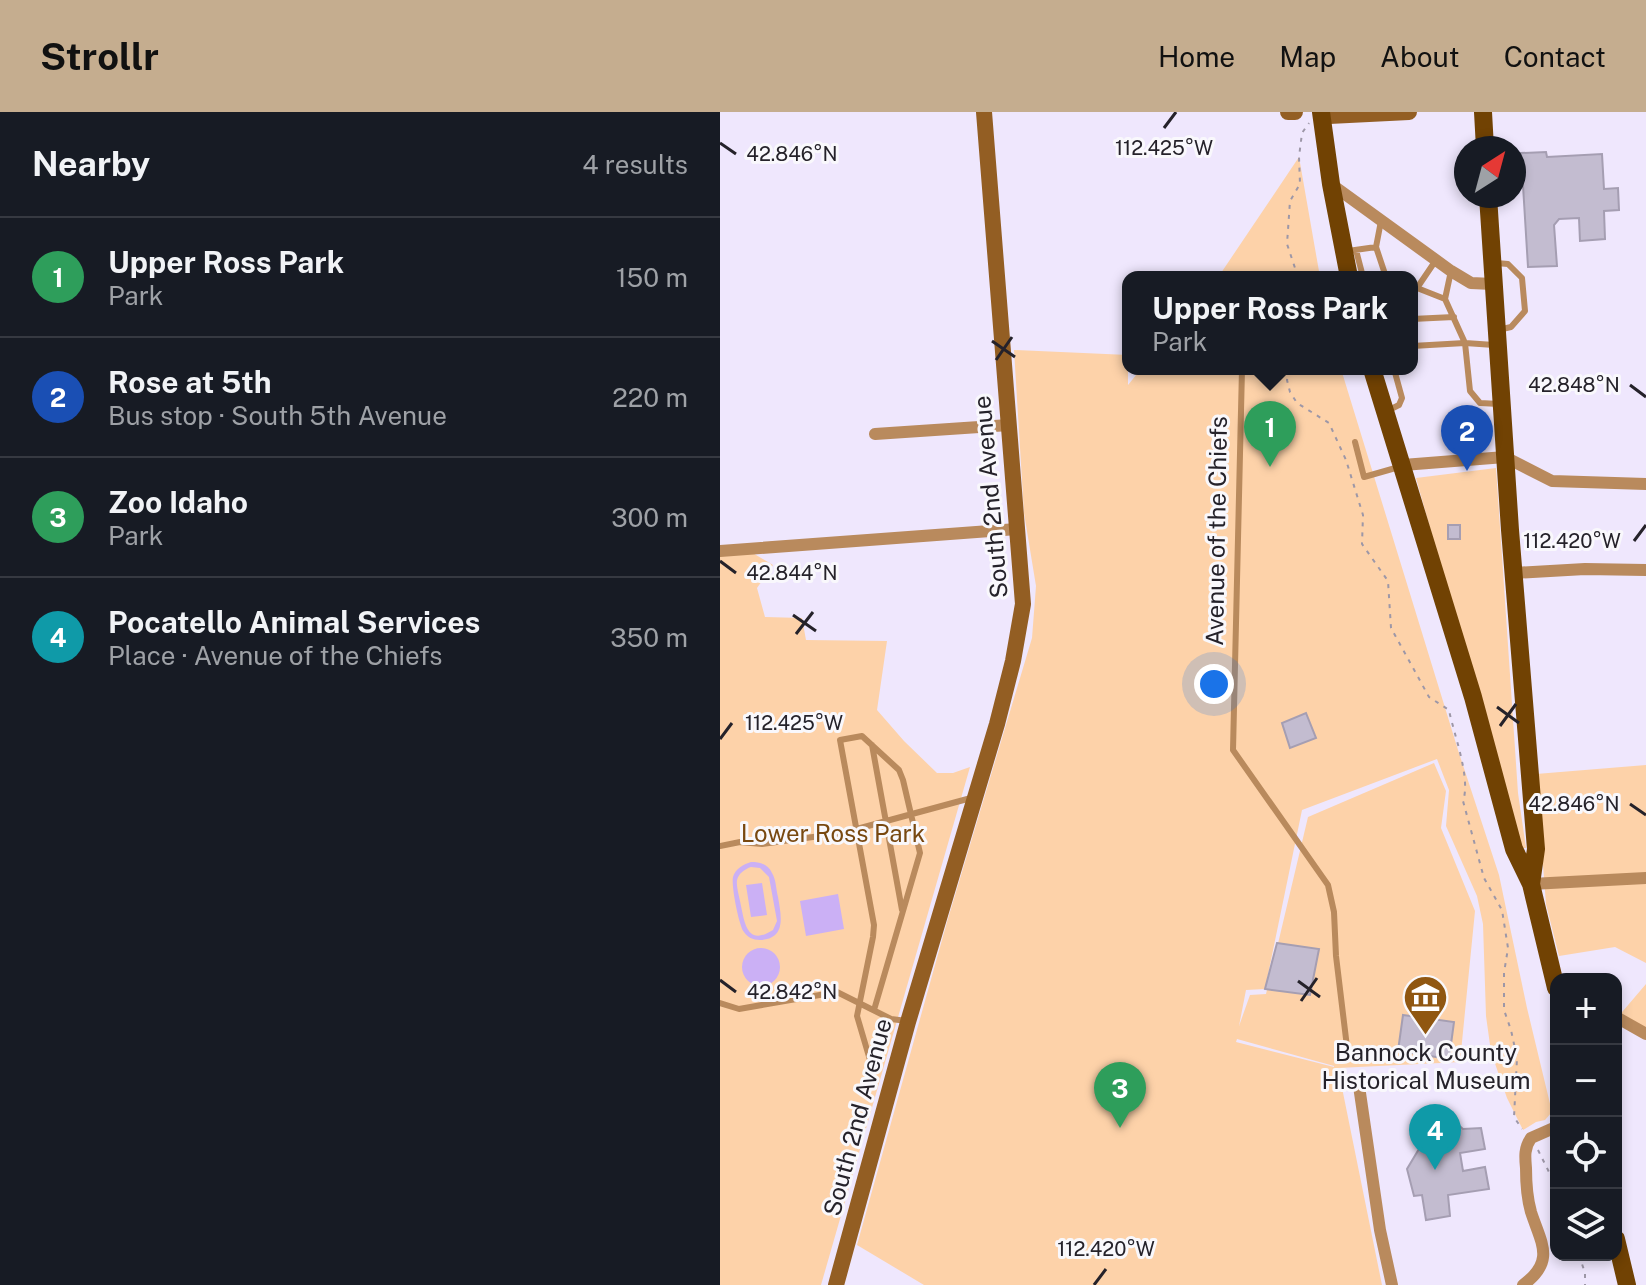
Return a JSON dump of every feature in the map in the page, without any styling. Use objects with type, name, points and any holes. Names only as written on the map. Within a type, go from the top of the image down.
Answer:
[{"type":"main road","points":[[1483,112],[1484,136]]},
{"type":"main road","points":[[1318,115],[1331,184],[1350,250],[1349,271]]},
{"type":"main road","points":[[1489,208],[1493,284],[1502,334],[1505,457],[1536,849],[1531,884]]},
{"type":"main road","points":[[1374,375],[1473,697],[1514,849],[1531,884],[1552,973]]},
{"type":"main road","points":[[1621,1261],[1627,1285]]},
{"type":"street","name":"South 2nd Avenue","points":[[836,1285],[908,1022],[1013,661],[1023,604],[984,112]]},
{"type":"street","points":[[1288,112],[1295,112]]},
{"type":"street","points":[[1318,115],[1409,112]]},
{"type":"street","points":[[1331,184],[1451,271],[1471,283],[1493,284]]},
{"type":"street","points":[[875,434],[1009,425]]},
{"type":"street","points":[[1403,465],[1505,457],[1552,481],[1646,484]]},
{"type":"street","points":[[720,551],[1017,529]]},
{"type":"street","points":[[1514,573],[1646,570]]},
{"type":"street","points":[[1531,884],[1646,878]]},
{"type":"street","points":[[1622,1020],[1646,1034]]},
{"type":"street","points":[[1359,1086],[1380,1230],[1392,1285]]},
{"type":"street","points":[[1523,1285],[1540,1268],[1543,1256],[1542,1241],[1526,1185],[1525,1151],[1531,1138],[1550,1130]]},
{"type":"lane","points":[[1381,221],[1376,247],[1384,271]]},
{"type":"lane","points":[[1360,271],[1350,250],[1376,247]]},
{"type":"lane","points":[[1418,282],[1436,260]]},
{"type":"lane","points":[[1418,346],[1465,343],[1502,334],[1525,311],[1522,278],[1508,264],[1492,263]]},
{"type":"lane","points":[[1451,271],[1445,299],[1465,343],[1470,391],[1480,403],[1502,404]]},
{"type":"lane","points":[[1418,289],[1445,299]]},
{"type":"lane","points":[[1418,319],[1454,317]]},
{"type":"lane","name":"Avenue of the Chiefs","points":[[1242,375],[1233,750],[1328,885],[1334,912],[1347,1047]]},
{"type":"lane","points":[[1386,411],[1399,405],[1402,398],[1396,375]]},
{"type":"lane","points":[[1355,442],[1364,477],[1403,465]]},
{"type":"lane","points":[[870,1060],[857,1016],[874,925],[840,740],[862,736],[899,770],[920,853],[874,1010]]},
{"type":"lane","points":[[872,745],[903,915]]},
{"type":"lane","points":[[720,846],[740,842],[762,844],[842,833],[975,797]]},
{"type":"lane","points":[[720,1003],[739,1009],[837,992],[891,1019],[908,1022]]},
{"type":"path","points":[[1296,271],[1287,244],[1290,201],[1300,184],[1302,133],[1318,115]]},
{"type":"path","points":[[1288,375],[1290,392],[1297,403],[1329,423],[1346,460],[1363,515],[1362,544],[1388,581],[1391,628],[1429,697],[1449,710],[1464,770],[1467,790],[1463,801],[1484,878],[1502,910],[1508,948],[1504,1010],[1517,1058],[1514,1117],[1531,1138],[1550,1174]]},
{"type":"path","points":[[1581,1261],[1585,1285]]},
{"type":"green space","points":[[1299,157],[1319,271],[1222,271]]},
{"type":"green space","points":[[1014,350],[1122,355],[1122,375],[1128,375],[1128,385],[1136,375],[1343,375],[1499,875],[1550,1104],[1550,1114],[1545,1120],[1523,1130],[1507,1098],[1491,1052],[1486,1016],[1483,924],[1477,896],[1446,826],[1449,790],[1437,759],[1302,810],[1265,989],[1246,990],[1239,1026],[1250,995],[1266,994],[1308,817],[1434,763],[1446,791],[1441,828],[1475,911],[1460,1062],[1338,1068],[1382,1285],[924,1285],[857,1245],[947,922],[1032,638],[1036,586],[1024,513]],"holes":[[[1237,1039],[1334,1067],[1236,1042]]]},
{"type":"green space","points":[[1496,468],[1518,793],[1526,848],[1520,848],[1416,478]]},
{"type":"green space","name":"Lower Ross Park","points":[[751,552],[773,565],[757,588],[765,617],[802,618],[806,640],[887,641],[877,710],[937,773],[953,773],[970,767],[821,1285],[720,1285],[720,556]]},
{"type":"green space","points":[[1646,765],[1646,963],[1615,947],[1559,956],[1546,904],[1536,774]]},
{"type":"green space","points":[[1646,984],[1646,1033],[1622,1021],[1622,1012]]},
{"type":"shaded area","points":[[751,862],[766,866],[774,878],[780,925],[769,939],[750,938],[740,922],[733,877],[738,869]],"holes":[[[760,868],[769,877],[777,921],[773,930],[758,936],[746,926],[737,880],[744,870]]]},
{"type":"shaded area","points":[[762,883],[767,915],[751,917],[746,885]]},
{"type":"shaded area","points":[[838,894],[844,929],[806,936],[800,901]]},
{"type":"shaded area","points":[[761,948],[774,954],[780,967],[774,980],[761,986],[748,980],[742,967],[748,954]]},
{"type":"building","points":[[1546,152],[1547,157],[1602,154],[1604,189],[1618,188],[1619,210],[1604,211],[1605,239],[1580,241],[1579,218],[1559,219],[1554,225],[1557,266],[1528,267],[1524,208],[1526,153]]},
{"type":"building","points":[[1448,525],[1460,525],[1460,539],[1448,539]]},
{"type":"building","points":[[1306,713],[1316,738],[1290,748],[1282,723]]},
{"type":"building","points":[[1277,943],[1319,949],[1310,995],[1265,989]]},
{"type":"building","name":"Bannock County Historical Museum","points":[[1403,1015],[1454,1022],[1449,1059],[1398,1051]]},
{"type":"building","points":[[1455,1122],[1463,1129],[1481,1128],[1485,1149],[1460,1153],[1463,1171],[1485,1167],[1489,1189],[1448,1195],[1450,1216],[1426,1220],[1422,1195],[1414,1196],[1407,1169],[1419,1149],[1431,1147],[1428,1125]]},
{"type":"place","name":"Upper Ross Park","points":[[1270,467]]},
{"type":"place","name":"Rose at 5th","points":[[1467,471]]},
{"type":"place","name":"Bannock County Historical Museum","points":[[1426,1037]]},
{"type":"place","name":"Zoo Idaho","points":[[1120,1128]]},
{"type":"place","name":"Pocatello Animal Services","points":[[1435,1170]]}]
